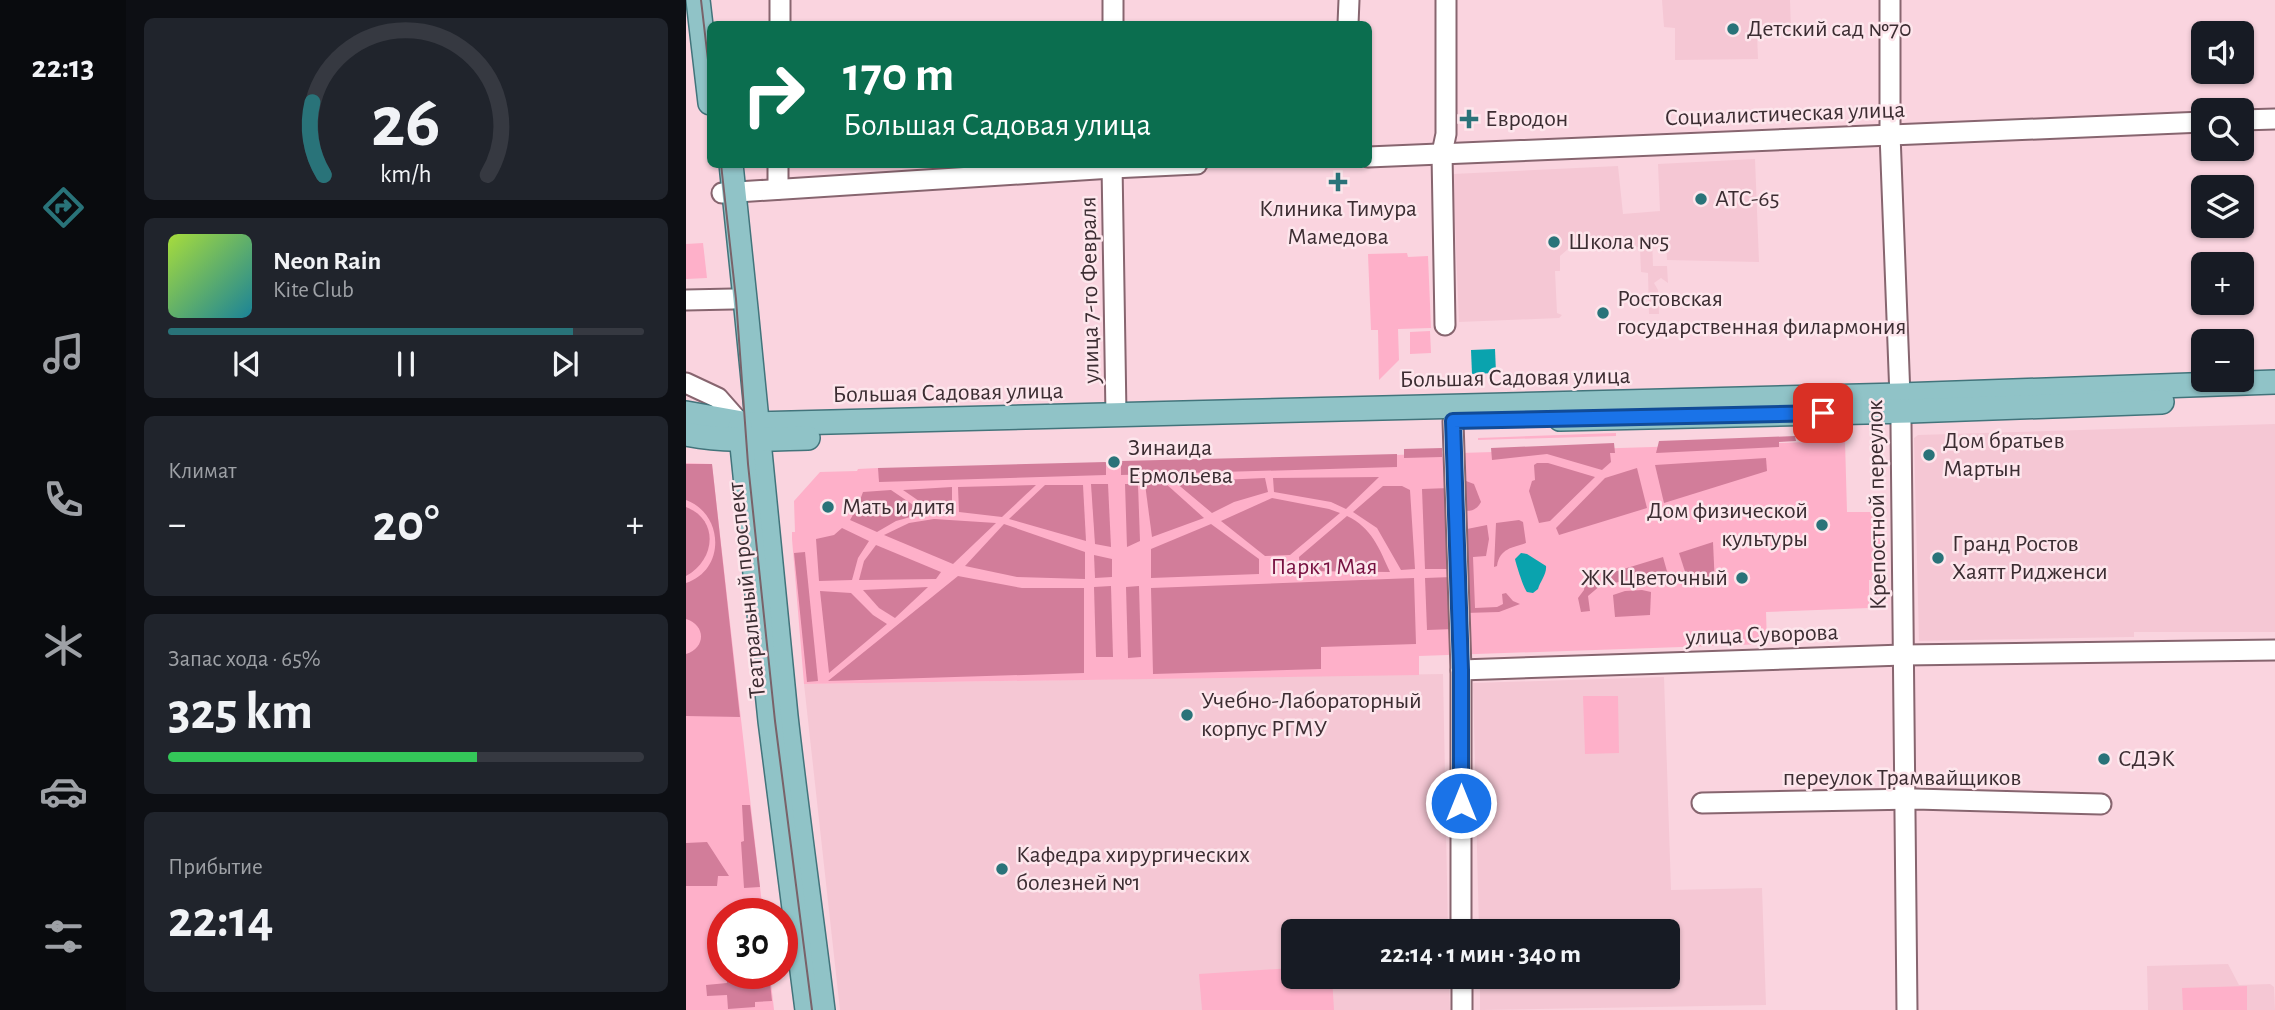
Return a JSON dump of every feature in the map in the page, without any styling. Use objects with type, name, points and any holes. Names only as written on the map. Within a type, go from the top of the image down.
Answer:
[{"type":"main road","points":[[698,0],[707,77]]},
{"type":"main road","points":[[710,0],[713,21]]},
{"type":"main road","name":"Театральный проспект","points":[[719,168],[728,192],[746,300],[749,431],[770,721],[807,1010]]},
{"type":"main road","name":"Театральный проспект","points":[[731,168],[728,192],[733,299],[823,1010]]},
{"type":"main road","name":"Большая Садовая улица","points":[[749,431],[1453,421],[1900,403],[2275,382]]},
{"type":"main road","name":"Большая Садовая улица","points":[[749,431],[1116,415],[2275,398]]},
{"type":"main road","points":[[686,413],[749,431]]},
{"type":"main road","points":[[686,436],[709,438],[749,431]]},
{"type":"street","points":[[780,0],[780,21]]},
{"type":"street","points":[[1113,0],[1113,21]]},
{"type":"street","points":[[1348,21],[1349,0]]},
{"type":"street","points":[[1445,325],[1441,153],[1446,134],[1446,0]]},
{"type":"street","name":"Крепостной переулок","points":[[1890,0],[1890,134],[1900,403],[1906,1010]]},
{"type":"street","points":[[2254,120],[2275,119]]},
{"type":"street","name":"Социалистическая улица","points":[[1372,157],[2191,122]]},
{"type":"street","points":[[778,168],[778,189]]},
{"type":"street","points":[[728,192],[1083,168]]},
{"type":"street","name":"улица 7-го Февраля","points":[[1112,168],[1116,415]]},
{"type":"street","points":[[686,300],[733,299]]},
{"type":"street","points":[[686,383],[719,398],[749,431]]},
{"type":"street","points":[[1453,421],[1461,670],[1461,919]]},
{"type":"street","name":"улица Суворова","points":[[1461,670],[1903,655],[2275,650]]},
{"type":"street","name":"переулок Трамвайщиков","points":[[1702,803],[1904,799],[2101,803]]},
{"type":"street","points":[[1462,989],[1462,1010]]},
{"type":"shaded area","name":"Детский сад №70","points":[[1662,0],[1790,0],[1791,31],[1757,33],[1758,59],[1675,60],[1675,28],[1664,27]]},
{"type":"shaded area","name":"Школа №5","points":[[1755,159],[1759,262],[1667,260],[1666,237],[1652,237],[1653,266],[1667,266],[1668,283],[1661,278],[1654,283],[1658,290],[1659,314],[1649,314],[1648,273],[1641,272],[1640,247],[1568,249],[1560,256],[1560,271],[1555,271],[1557,313],[1562,315],[1559,318],[1459,322],[1453,174],[1618,166],[1623,214],[1660,211],[1658,164]]},
{"type":"shaded area","points":[[2275,424],[2275,632],[2134,632],[2134,637],[1919,641],[1914,438],[1918,435]]},
{"type":"shaded area","points":[[1443,674],[1448,919],[1281,919],[1281,989],[1449,989],[1450,1010],[840,1010],[804,684]]},
{"type":"shaded area","points":[[1664,677],[1671,890],[1762,888],[1766,1005],[1480,1010],[1480,989],[1680,989],[1680,919],[1479,919],[1473,683]]},
{"type":"shaded area","points":[[2228,964],[2239,985],[2270,984],[2274,987],[2275,1010],[2148,1010],[2147,966]]},
{"type":"green space","points":[[703,243],[707,278],[686,279],[686,244]]},
{"type":"green space","points":[[1407,253],[1408,257],[1428,256],[1431,328],[1398,329],[1399,360],[1379,380],[1378,330],[1371,330],[1368,254]]},
{"type":"green space","points":[[1430,331],[1431,353],[1410,354],[1410,332]]},
{"type":"green space","points":[[1616,433],[1616,436],[1478,440],[1478,438]]},
{"type":"green space","points":[[1795,436],[1796,441],[1779,442],[1779,447],[1656,453],[1659,441]]},
{"type":"green space","name":"Парк 1 Мая","points":[[1845,441],[1847,512],[1882,512],[1884,579],[1869,580],[1869,608],[1766,612],[1767,644],[1419,656],[1419,675],[804,684],[792,539],[792,532],[795,532],[794,501],[820,472],[878,468],[879,471]]},
{"type":"green space","points":[[1614,443],[1615,453],[1610,453],[1611,462],[1602,470],[1547,454],[1492,460],[1491,448]]},
{"type":"green space","points":[[1442,448],[1442,457],[1404,458],[1404,449]]},
{"type":"green space","points":[[1397,454],[1397,467],[1121,475],[1121,461]]},
{"type":"green space","points":[[1766,458],[1767,471],[1664,503],[1655,465]]},
{"type":"green space","points":[[1106,462],[1106,475],[879,482],[878,468]]},
{"type":"green space","points":[[686,463],[712,464],[761,898],[707,898],[707,989],[772,989],[774,1010],[686,1010]]},
{"type":"green space","points":[[1548,463],[1595,477],[1550,521],[1539,523],[1529,491],[1532,481],[1535,480],[1534,465]]},
{"type":"green space","points":[[686,464],[712,464],[740,717],[686,716],[686,654],[697,647],[701,636],[697,626],[686,619],[686,583],[708,567],[714,555],[715,542],[708,517],[699,507],[686,500]]},
{"type":"green space","points":[[1637,468],[1647,508],[1559,535],[1556,528],[1605,478]]},
{"type":"green space","points":[[1379,477],[1346,509],[1331,502],[1274,492],[1273,478]]},
{"type":"green space","points":[[1265,478],[1268,492],[1234,502],[1212,513],[1175,482]]},
{"type":"green space","points":[[1460,482],[1474,484],[1481,502],[1470,511],[1460,510]]},
{"type":"green space","points":[[1165,483],[1204,518],[1152,537],[1145,484]]},
{"type":"green space","points":[[1091,484],[1108,484],[1111,547],[1095,544]]},
{"type":"green space","points":[[1125,484],[1138,484],[1140,541],[1127,547]]},
{"type":"green space","points":[[1036,485],[1002,517],[959,512],[958,487]]},
{"type":"green space","points":[[1045,485],[1083,485],[1086,541],[1009,519]]},
{"type":"green space","points":[[1383,486],[1402,486],[1410,490],[1415,569],[1401,570],[1377,528],[1353,512]]},
{"type":"green space","points":[[952,487],[952,512],[935,512],[903,490]]},
{"type":"green space","points":[[1449,488],[1452,569],[1425,569],[1422,489]]},
{"type":"green space","points":[[891,490],[925,513],[896,521],[877,532],[850,520],[863,492]]},
{"type":"green space","points":[[1272,498],[1340,513],[1290,555],[1265,556],[1221,521]]},
{"type":"green space","points":[[686,507],[704,521],[710,541],[703,561],[686,576]]},
{"type":"green space","points":[[1347,516],[1369,533],[1390,572],[1300,571],[1299,557]]},
{"type":"green space","points":[[934,519],[996,523],[953,564],[884,535],[909,523]]},
{"type":"green space","points":[[1519,520],[1523,522],[1526,543],[1504,552],[1494,567],[1496,523]]},
{"type":"green space","points":[[1004,524],[1085,552],[1085,579],[1017,577],[965,566]]},
{"type":"green space","points":[[1211,524],[1259,559],[1259,574],[1151,578],[1151,549]]},
{"type":"green space","points":[[1487,525],[1489,539],[1486,556],[1473,557],[1475,608],[1497,607],[1503,604],[1502,594],[1506,593],[1520,604],[1499,612],[1465,613],[1462,530]]},
{"type":"green space","points":[[842,528],[869,541],[858,558],[852,580],[819,581],[816,539],[834,535]]},
{"type":"green space","points":[[1713,542],[1715,586],[1689,584],[1679,553]]},
{"type":"green space","points":[[876,545],[941,572],[936,579],[859,580],[864,561]]},
{"type":"green space","points":[[805,552],[818,681],[807,682],[794,553]]},
{"type":"green space","points":[[1094,555],[1112,559],[1112,577],[1095,578]]},
{"type":"green space","points":[[1663,557],[1670,582],[1657,581],[1653,575],[1609,584],[1602,578],[1604,575]]},
{"type":"green space","points":[[958,576],[1022,588],[1084,588],[1084,673],[828,681]]},
{"type":"green space","points":[[1452,577],[1454,629],[1427,630],[1425,578]]},
{"type":"green space","points":[[1414,578],[1416,644],[1321,647],[1321,669],[1153,674],[1151,588]]},
{"type":"green space","points":[[1596,578],[1601,585],[1588,596],[1590,611],[1581,612],[1578,598],[1585,583]]},
{"type":"green space","points":[[1111,586],[1113,657],[1096,657],[1094,587]]},
{"type":"green space","points":[[1139,586],[1141,657],[1128,658],[1126,587]]},
{"type":"green space","points":[[928,587],[895,618],[879,608],[863,590]]},
{"type":"green space","points":[[1642,590],[1651,592],[1650,615],[1615,617],[1613,595]]},
{"type":"green space","points":[[820,591],[851,593],[873,615],[887,624],[829,673]]},
{"type":"green space","points":[[1583,696],[1618,696],[1619,753],[1585,754]]},
{"type":"green space","points":[[742,805],[750,805],[760,887],[744,888]]},
{"type":"green space","points":[[707,842],[729,876],[718,876],[717,886],[686,886],[686,843]]},
{"type":"green space","points":[[1281,969],[1281,989],[1333,989],[1334,1010],[1202,1010],[1199,974]]},
{"type":"green space","points":[[706,985],[707,989],[771,989],[772,1001],[755,1002],[755,1007],[728,1009],[727,995],[707,996]]},
{"type":"green space","points":[[2247,986],[2247,1010],[2183,1010],[2182,988]]},
{"type":"water","points":[[1495,349],[1496,373],[1472,374],[1471,350]]},
{"type":"water","points":[[1521,553],[1546,566],[1538,589],[1533,593],[1527,592],[1517,566],[1515,559]]},
{"type":"tram line","points":[[701,0],[707,51]]},
{"type":"tram line","points":[[721,168],[736,299],[748,464],[775,721],[812,1010]]},
{"type":"place","name":"Детский сад №70","points":[[1733,29]]},
{"type":"place","name":"Евродон","points":[[1469,119]]},
{"type":"place","name":"Клиника Тимура Мамедова","points":[[1338,182]]},
{"type":"place","name":"АТС-65","points":[[1701,199]]},
{"type":"place","name":"Школа №5","points":[[1554,242]]},
{"type":"place","name":"Ростовская государственная филармония","points":[[1603,313]]},
{"type":"place","name":"Дом братьев Мартын","points":[[1929,455]]},
{"type":"place","name":"Зинаида Ермольева","points":[[1114,462]]},
{"type":"place","name":"Мать и дитя","points":[[828,507]]},
{"type":"place","name":"Дом физической культуры","points":[[1822,525]]},
{"type":"place","name":"Гранд Ростов Хаятт Ридженси","points":[[1938,558]]},
{"type":"place","name":"ЖК Цветочный","points":[[1742,578]]},
{"type":"place","name":"Учебно-Лабораторный корпус РГМУ","points":[[1187,715]]},
{"type":"place","name":"СДЭК","points":[[2104,759]]},
{"type":"place","name":"Кафедра хирургических болезней №1","points":[[1002,869]]},
{"type":"route","points":[[1461,803],[1461,670],[1453,421],[1823,413]]}]
